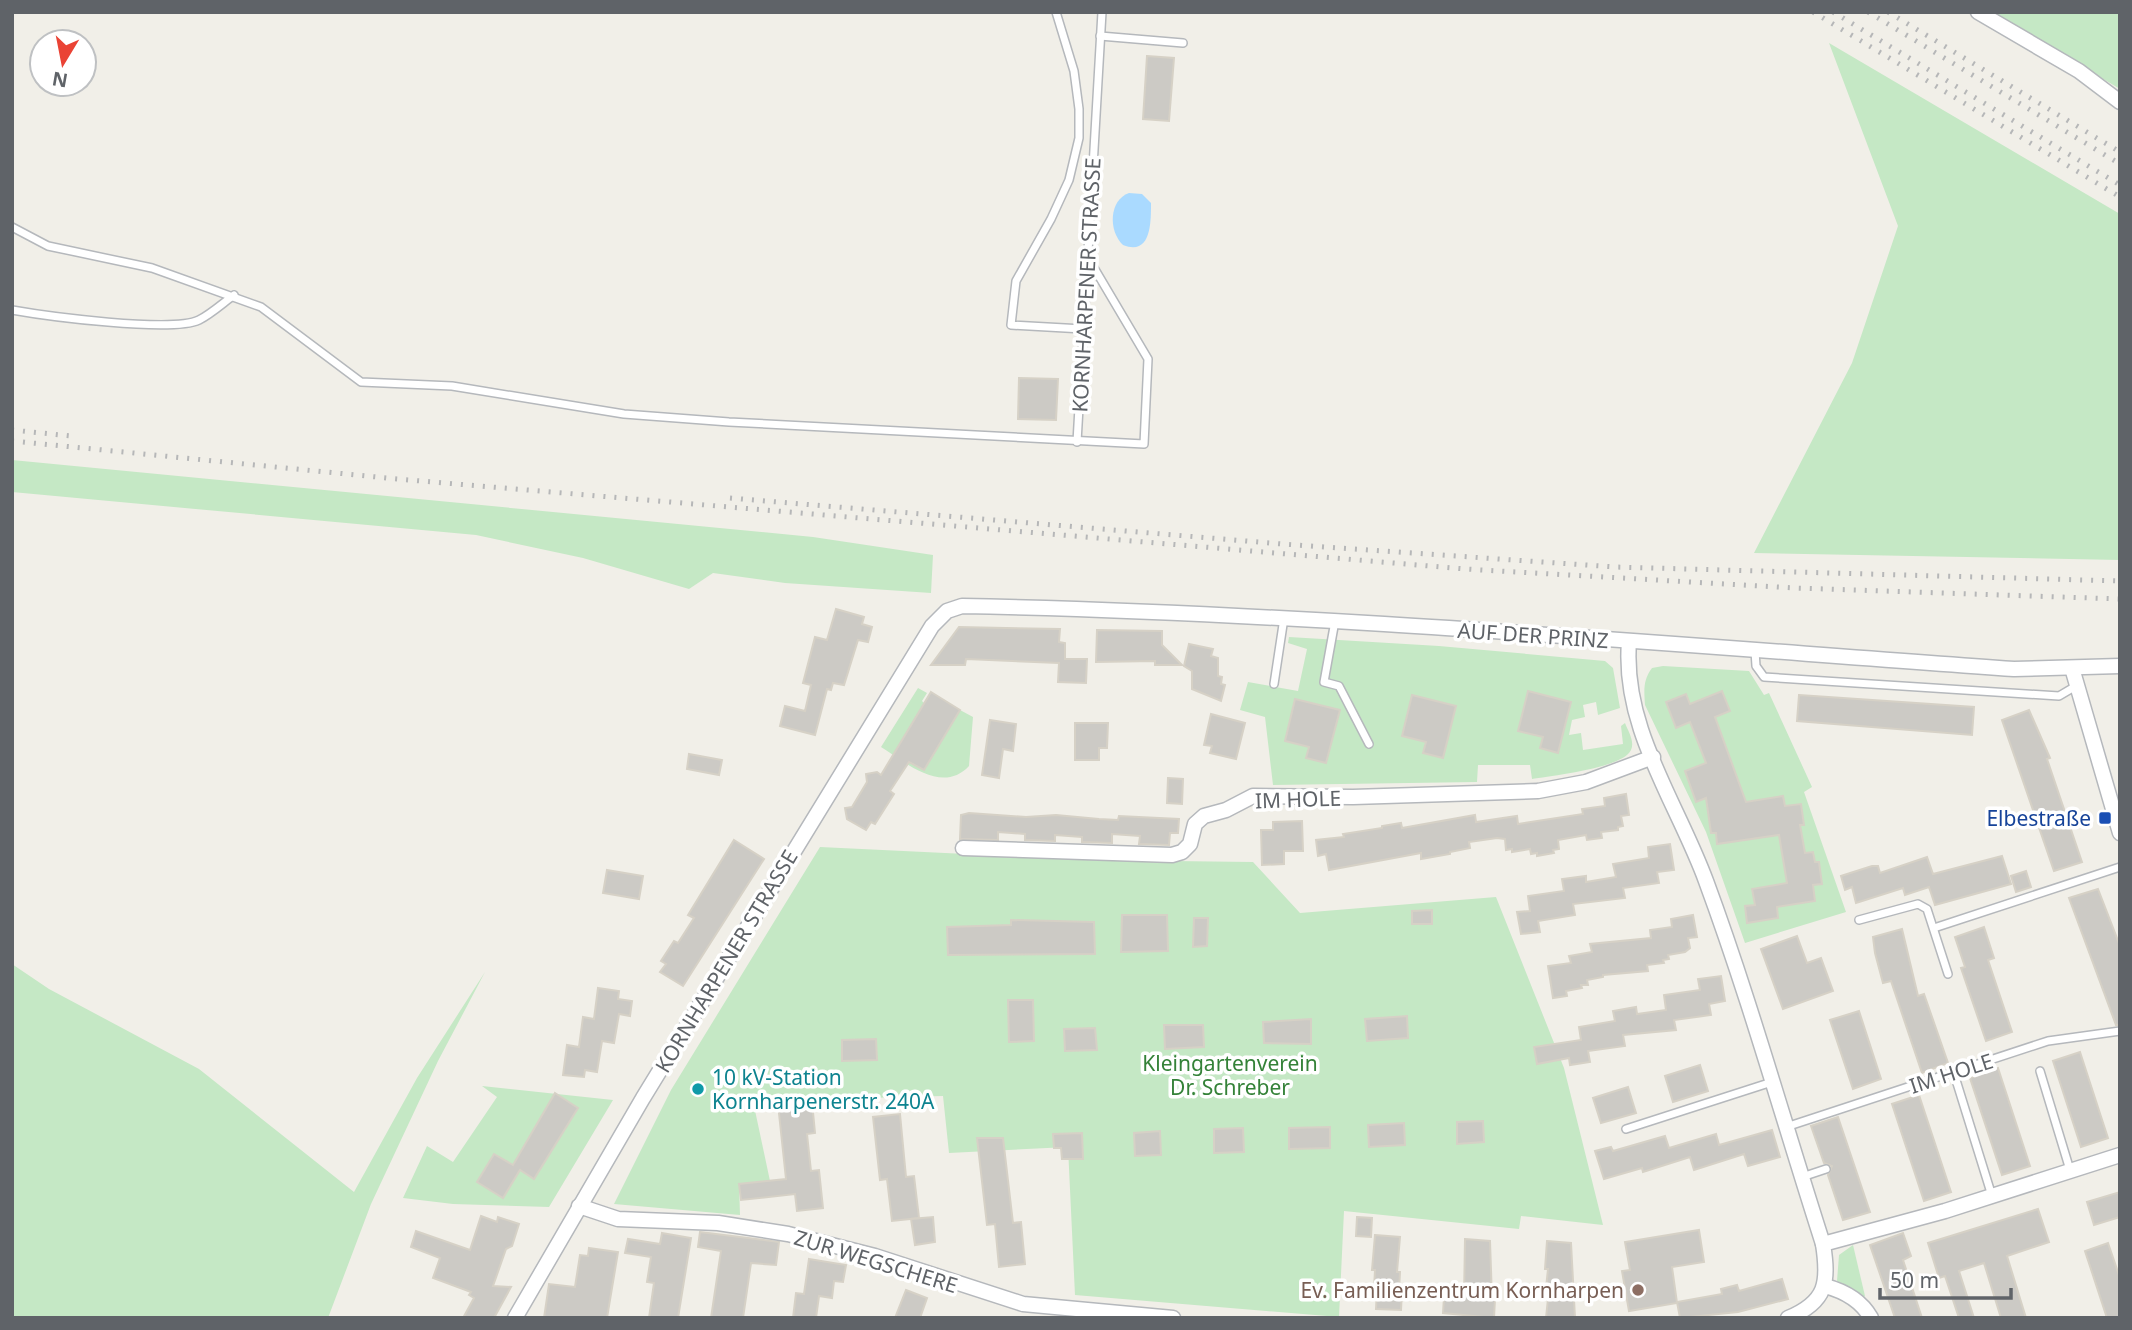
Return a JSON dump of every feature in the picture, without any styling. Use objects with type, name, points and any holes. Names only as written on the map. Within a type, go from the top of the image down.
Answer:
[{"type":"street","points":[[1978,12],[2079,71],[2120,102]]},
{"type":"street","name":"AUF DER PRINZ","points":[[947,611],[962,606],[1284,618],[2014,669],[2120,666]]},
{"type":"street","name":"KORNHARPENER STRASSE","points":[[515,1318],[579,1206],[860,740],[932,626],[947,611]]},
{"type":"street","points":[[1629,642],[1629,693],[1705,879],[1823,1244],[1827,1267],[1825,1286],[1816,1301],[1806,1310],[1788,1318]]},
{"type":"street","points":[[2072,668],[2119,826]]},
{"type":"street","name":"IM HOLE","points":[[963,848],[1171,855],[1182,852],[1190,844],[1195,824],[1204,816],[1226,810],[1253,796],[1353,797],[1538,791],[1586,782],[1653,757]]},
{"type":"street","points":[[1823,1244],[1992,1196],[2120,1155]]},
{"type":"street","name":"ZUR WEGSCHERE","points":[[579,1206],[618,1219],[718,1223],[814,1240],[1023,1304],[1173,1318]]},
{"type":"street","points":[[1825,1286],[1842,1290],[1866,1309],[1871,1318]]},
{"type":"lane","points":[[1056,12],[1074,71],[1079,109],[1079,138],[1069,180],[1051,219],[1016,281],[1011,325],[1083,329]]},
{"type":"lane","name":"KORNHARPENER STRASSE","points":[[12,227],[48,246],[152,268],[234,295],[261,307],[360,382],[452,386],[624,414],[1077,442],[1102,12]]},
{"type":"lane","points":[[1100,36],[1183,43]]},
{"type":"lane","points":[[1077,442],[1144,444],[1148,359],[1087,256]]},
{"type":"lane","points":[[12,310],[66,319],[177,324],[198,321],[234,295]]},
{"type":"lane","points":[[1274,684],[1281,653],[1284,618]]},
{"type":"lane","points":[[1335,621],[1324,682],[1339,686],[1369,744]]},
{"type":"lane","points":[[1755,650],[1756,666],[1764,677],[2059,696],[2077,686]]},
{"type":"lane","points":[[1934,929],[2120,867]]},
{"type":"lane","points":[[1859,920],[1918,904],[1927,908],[1948,974]]},
{"type":"lane","name":"IM HOLE","points":[[1785,1127],[2049,1041],[2120,1031]]},
{"type":"lane","points":[[2039,1071],[2070,1170]]},
{"type":"lane","points":[[1956,1080],[1992,1196]]},
{"type":"lane","points":[[1626,1129],[1772,1082]]},
{"type":"lane","points":[[1802,1178],[1826,1169]]},
{"type":"green space","points":[[1991,12],[2120,12],[2120,89]]},
{"type":"green space","points":[[1829,43],[2120,214],[2120,560],[1754,553],[1852,363],[1898,226]]},
{"type":"green space","points":[[12,460],[813,537],[933,555],[931,593],[785,583],[713,573],[689,589],[583,558],[476,535],[12,492]]},
{"type":"green space","points":[[1289,637],[1439,646],[1605,661],[1613,668],[1620,708],[1598,715],[1596,702],[1583,705],[1585,717],[1572,720],[1569,735],[1581,733],[1583,750],[1623,744],[1621,726],[1625,723],[1632,747],[1625,756],[1615,762],[1532,779],[1530,765],[1478,765],[1477,782],[1273,785],[1265,717],[1240,710],[1248,682],[1298,691],[1307,649],[1288,643]]},
{"type":"green space","points":[[1663,666],[1749,671],[1764,695],[1769,693],[1812,787],[1804,792],[1846,912],[1745,943],[1706,832],[1645,705],[1647,677],[1652,668]]},
{"type":"green space","points":[[918,688],[927,693],[922,701],[924,703],[895,753],[924,770],[960,710],[973,717],[969,766],[958,774],[936,777],[924,773],[881,747]]},
{"type":"green space","name":"Kleingartenverein Dr. Schreber","points":[[820,847],[1090,860],[1253,862],[1300,913],[1496,897],[1564,1068],[1603,1225],[1521,1216],[1519,1229],[1344,1211],[1339,1317],[1075,1295],[1068,1147],[949,1153],[943,1096],[753,1101],[770,1181],[739,1184],[740,1215],[614,1204],[671,1090]]},
{"type":"green space","points":[[12,964],[49,989],[199,1069],[354,1192],[417,1078],[485,972],[438,1061],[371,1204],[328,1318],[12,1318]]},
{"type":"green space","points":[[482,1086],[613,1100],[549,1207],[453,1204],[403,1198],[427,1146],[453,1162],[497,1097]]},
{"type":"green space","points":[[1853,1245],[1865,1296],[1861,1299],[1837,1281],[1839,1255]]},
{"type":"water","points":[[1129,193],[1142,194],[1151,203],[1148,236],[1139,246],[1132,247],[1123,245],[1118,239],[1113,224],[1114,209],[1122,197]]},
{"type":"building","points":[[1147,56],[1174,58],[1169,121],[1143,119]]},
{"type":"building","points":[[1019,378],[1058,379],[1056,420],[1018,419]]},
{"type":"building","points":[[836,609],[864,617],[862,624],[872,627],[868,642],[858,640],[844,685],[833,683],[831,690],[827,689],[815,735],[780,726],[785,706],[805,711],[811,685],[803,683],[815,637],[827,640]]},
{"type":"building","points":[[959,627],[1060,629],[1059,642],[1065,643],[1065,659],[1087,659],[1086,683],[1058,682],[1059,663],[966,659],[965,665],[931,665]]},
{"type":"building","points":[[1097,630],[1162,631],[1162,645],[1182,665],[1155,665],[1155,661],[1096,662]]},
{"type":"building","points":[[1189,644],[1213,649],[1211,656],[1218,658],[1218,676],[1222,677],[1221,684],[1225,685],[1221,701],[1192,689],[1192,671],[1184,666]]},
{"type":"building","points":[[1528,691],[1571,702],[1558,753],[1540,748],[1543,737],[1518,731]]},
{"type":"building","points":[[1722,691],[1730,711],[1715,717],[1746,802],[1783,796],[1785,806],[1801,804],[1804,825],[1800,825],[1805,853],[1813,852],[1815,862],[1819,862],[1822,884],[1813,885],[1815,901],[1777,907],[1778,918],[1747,923],[1745,906],[1755,905],[1752,889],[1787,883],[1779,835],[1717,844],[1716,833],[1711,833],[1706,798],[1696,802],[1685,771],[1706,763],[1690,722],[1676,728],[1666,702],[1686,694],[1690,704]]},
{"type":"building","points":[[931,692],[960,710],[924,770],[909,762],[890,791],[894,794],[875,824],[871,822],[866,830],[847,819],[845,808],[852,807],[867,782],[866,774],[877,772],[881,775]]},
{"type":"building","points":[[1412,695],[1456,706],[1443,758],[1423,753],[1426,742],[1402,736]]},
{"type":"building","points":[[1799,695],[1974,707],[1972,735],[1797,721]]},
{"type":"building","points":[[1295,699],[1340,710],[1326,763],[1306,758],[1309,747],[1285,741]]},
{"type":"building","points":[[2029,710],[2050,758],[2047,759],[2082,862],[2054,871],[2002,720]]},
{"type":"building","points":[[1211,714],[1245,723],[1236,759],[1210,753],[1212,746],[1204,745]]},
{"type":"building","points":[[990,720],[1016,724],[1013,751],[1003,749],[999,778],[982,775]]},
{"type":"building","points":[[1075,723],[1108,723],[1107,748],[1099,748],[1099,760],[1075,760]]},
{"type":"building","points":[[689,754],[722,760],[719,775],[687,769]]},
{"type":"building","points":[[1168,778],[1183,779],[1182,804],[1167,803]]},
{"type":"building","points":[[1626,794],[1629,815],[1621,816],[1623,826],[1618,827],[1618,830],[1601,832],[1602,838],[1587,840],[1586,835],[1558,840],[1559,849],[1553,850],[1554,853],[1537,856],[1537,853],[1531,854],[1530,849],[1512,852],[1512,849],[1506,850],[1505,839],[1497,838],[1469,842],[1470,848],[1450,854],[1421,859],[1421,853],[1329,870],[1326,854],[1318,856],[1316,840],[1344,837],[1343,834],[1382,826],[1401,823],[1402,828],[1475,815],[1476,822],[1517,816],[1518,824],[1583,814],[1582,809],[1605,806],[1604,798]]},
{"type":"building","points":[[969,813],[1118,820],[1119,816],[1179,819],[1178,833],[1170,833],[1169,845],[1139,844],[1140,836],[1112,834],[1112,843],[1082,842],[1082,837],[1055,835],[1055,841],[1025,840],[1025,834],[998,832],[998,840],[960,839],[961,815]]},
{"type":"building","points":[[1302,821],[1303,851],[1284,851],[1284,864],[1262,865],[1261,830],[1273,830],[1273,822]]},
{"type":"building","points":[[734,840],[764,859],[683,986],[660,972],[666,964],[661,961],[674,941],[678,943],[694,918],[688,915]]},
{"type":"building","points":[[1670,844],[1674,870],[1657,872],[1659,883],[1623,888],[1625,898],[1573,904],[1575,915],[1538,921],[1540,932],[1521,934],[1517,912],[1530,911],[1528,896],[1564,891],[1562,879],[1586,876],[1586,882],[1616,877],[1613,864],[1649,858],[1648,847]]},
{"type":"building","points":[[2002,856],[2011,884],[1935,905],[1929,887],[1905,895],[1903,888],[1856,903],[1852,887],[1845,890],[1841,876],[1872,866],[1878,866],[1880,873],[1927,857],[1933,874]]},
{"type":"building","points":[[607,870],[643,876],[639,899],[603,893]]},
{"type":"building","points":[[2026,871],[2031,887],[2016,892],[2011,876]]},
{"type":"building","points":[[2098,889],[2120,946],[2120,1025],[2116,1025],[2069,898]]},
{"type":"building","points":[[1432,910],[1432,924],[1412,924],[1412,911]]},
{"type":"building","points":[[1122,915],[1167,915],[1168,951],[1121,952]]},
{"type":"building","points":[[1693,915],[1697,937],[1688,938],[1690,948],[1685,952],[1668,955],[1669,959],[1663,960],[1664,963],[1647,965],[1648,971],[1603,975],[1587,980],[1588,985],[1566,991],[1567,996],[1553,998],[1548,966],[1571,963],[1569,956],[1592,952],[1590,944],[1651,938],[1650,930],[1672,927],[1671,919]]},
{"type":"building","points":[[1194,918],[1208,918],[1207,946],[1193,947]]},
{"type":"building","points":[[1011,920],[1094,922],[1095,954],[948,955],[947,927],[1011,925]]},
{"type":"building","points":[[1984,927],[1994,958],[1988,960],[2012,1032],[1986,1041],[1961,968],[1965,967],[1955,937]]},
{"type":"building","points":[[1902,929],[1918,996],[1924,994],[1948,1063],[1922,1073],[1891,981],[1883,983],[1875,953],[1873,937]]},
{"type":"building","points":[[1797,936],[1807,963],[1821,958],[1833,991],[1783,1009],[1761,949]]},
{"type":"building","points":[[1721,976],[1725,1001],[1709,1004],[1711,1015],[1674,1020],[1676,1030],[1623,1035],[1625,1046],[1588,1051],[1590,1062],[1570,1065],[1569,1058],[1537,1064],[1534,1047],[1581,1040],[1579,1027],[1615,1021],[1613,1011],[1636,1007],[1637,1014],[1666,1010],[1664,995],[1700,990],[1698,979]]},
{"type":"building","points":[[598,988],[619,991],[618,999],[632,1001],[630,1016],[619,1014],[614,1043],[602,1041],[597,1072],[585,1070],[584,1077],[563,1075],[567,1045],[579,1047],[583,1017],[594,1019]]},
{"type":"building","points":[[1008,1000],[1033,1000],[1034,1041],[1009,1042]]},
{"type":"building","points":[[1859,1011],[1881,1079],[1853,1089],[1830,1020]]},
{"type":"building","points":[[1407,1016],[1408,1038],[1367,1041],[1365,1019]]},
{"type":"building","points":[[1311,1019],[1311,1044],[1264,1043],[1263,1022]]},
{"type":"building","points":[[1164,1025],[1203,1025],[1204,1047],[1165,1049]]},
{"type":"building","points":[[1095,1028],[1097,1050],[1065,1051],[1064,1029]]},
{"type":"building","points":[[876,1039],[877,1060],[842,1061],[842,1040]]},
{"type":"building","points":[[2080,1052],[2108,1138],[2081,1147],[2053,1061]]},
{"type":"building","points":[[1700,1065],[1708,1091],[1673,1102],[1665,1076]]},
{"type":"building","points":[[1998,1068],[2030,1166],[2002,1175],[1970,1078]]},
{"type":"building","points":[[1628,1087],[1636,1113],[1601,1123],[1593,1098]]},
{"type":"building","points":[[555,1093],[578,1108],[534,1179],[520,1170],[503,1198],[477,1182],[494,1154],[513,1165]]},
{"type":"building","points":[[1919,1095],[1951,1192],[1924,1201],[1892,1104]]},
{"type":"building","points":[[812,1102],[815,1133],[807,1134],[811,1171],[819,1170],[823,1208],[797,1211],[795,1194],[741,1200],[739,1184],[786,1179],[778,1104]]},
{"type":"building","points":[[900,1114],[906,1177],[914,1176],[919,1218],[892,1221],[887,1179],[880,1180],[873,1117]]},
{"type":"building","points":[[1838,1117],[1870,1212],[1843,1220],[1828,1175],[1832,1166],[1824,1163],[1811,1126]]},
{"type":"building","points":[[1483,1121],[1484,1142],[1457,1144],[1457,1122]]},
{"type":"building","points":[[1404,1123],[1405,1145],[1369,1147],[1368,1125]]},
{"type":"building","points":[[1330,1127],[1330,1148],[1289,1149],[1289,1128]]},
{"type":"building","points":[[1243,1128],[1244,1152],[1214,1153],[1214,1129]]},
{"type":"building","points":[[1772,1130],[1780,1157],[1748,1166],[1744,1154],[1694,1170],[1690,1157],[1643,1172],[1642,1168],[1604,1179],[1595,1151],[1611,1147],[1613,1151],[1665,1136],[1669,1148],[1716,1134],[1719,1145]]},
{"type":"building","points":[[1160,1131],[1161,1155],[1135,1156],[1134,1133]]},
{"type":"building","points":[[1082,1133],[1083,1159],[1062,1159],[1061,1148],[1054,1148],[1053,1134]]},
{"type":"building","points":[[977,1138],[1003,1138],[1013,1223],[1021,1222],[1025,1264],[999,1267],[995,1224],[987,1225]]},
{"type":"building","points":[[2120,1192],[2120,1217],[2094,1225],[2087,1202]]},
{"type":"building","points":[[2038,1209],[2049,1242],[2007,1256],[2026,1318],[2001,1318],[1984,1263],[1959,1271],[1974,1318],[1959,1318],[1945,1276],[1939,1278],[1928,1243]]},
{"type":"building","points":[[481,1216],[497,1222],[498,1217],[519,1224],[512,1246],[506,1249],[493,1286],[511,1287],[494,1318],[463,1318],[474,1298],[469,1295],[471,1292],[433,1278],[440,1258],[411,1247],[416,1231],[470,1250]]},
{"type":"building","points":[[933,1217],[935,1242],[915,1245],[911,1219]]},
{"type":"building","points":[[1357,1217],[1372,1218],[1371,1237],[1356,1236]]},
{"type":"building","points":[[1699,1230],[1704,1262],[1672,1267],[1677,1303],[1629,1311],[1622,1271],[1630,1270],[1625,1242]]},
{"type":"building","points":[[700,1232],[779,1242],[776,1265],[751,1263],[743,1318],[711,1318],[721,1251],[698,1247]]},
{"type":"building","points":[[662,1233],[691,1238],[678,1318],[649,1318],[654,1283],[647,1282],[651,1257],[625,1253],[628,1239],[660,1244]]},
{"type":"building","points":[[1903,1233],[1911,1256],[1903,1260],[1922,1318],[1895,1318],[1870,1245]]},
{"type":"building","points":[[1375,1235],[1400,1237],[1397,1272],[1400,1272],[1399,1291],[1402,1291],[1401,1310],[1376,1309],[1375,1270],[1372,1270]]},
{"type":"building","points":[[1465,1239],[1490,1241],[1494,1318],[1443,1313],[1444,1297],[1464,1298]]},
{"type":"building","points":[[1547,1241],[1571,1243],[1575,1318],[1546,1318],[1549,1289],[1546,1288],[1548,1269],[1545,1269]]},
{"type":"building","points":[[2108,1243],[2120,1278],[2120,1318],[2107,1318],[2085,1251]]},
{"type":"building","points":[[589,1248],[618,1252],[607,1318],[544,1318],[549,1284],[575,1287],[580,1255],[588,1256]]},
{"type":"building","points":[[809,1259],[846,1265],[843,1282],[834,1281],[832,1298],[819,1296],[816,1318],[793,1318],[796,1293],[804,1294]]},
{"type":"building","points":[[1782,1279],[1788,1299],[1738,1312],[1680,1318],[1677,1302],[1722,1294],[1721,1289],[1737,1285],[1739,1291]]},
{"type":"building","points":[[906,1290],[927,1298],[920,1318],[895,1318]]},
{"type":"railway","points":[[1813,12],[2120,197]]},
{"type":"railway","points":[[1833,12],[2120,185]]},
{"type":"railway","points":[[1868,12],[2120,164]]},
{"type":"railway","points":[[1888,12],[2120,152]]},
{"type":"railway","points":[[12,430],[71,436]]},
{"type":"railway","points":[[12,441],[397,479],[1465,569],[1795,588],[2120,599]]},
{"type":"railway","points":[[730,498],[1282,544],[1615,567],[2120,581]]},
{"type":"place","name":"Elbestraße","points":[[2105,818]]},
{"type":"place","name":"10 kV-Station Kornharpenerstr. 240A","points":[[698,1089]]},
{"type":"place","name":"Ev. Familienzentrum Kornharpen","points":[[1638,1290]]}]
